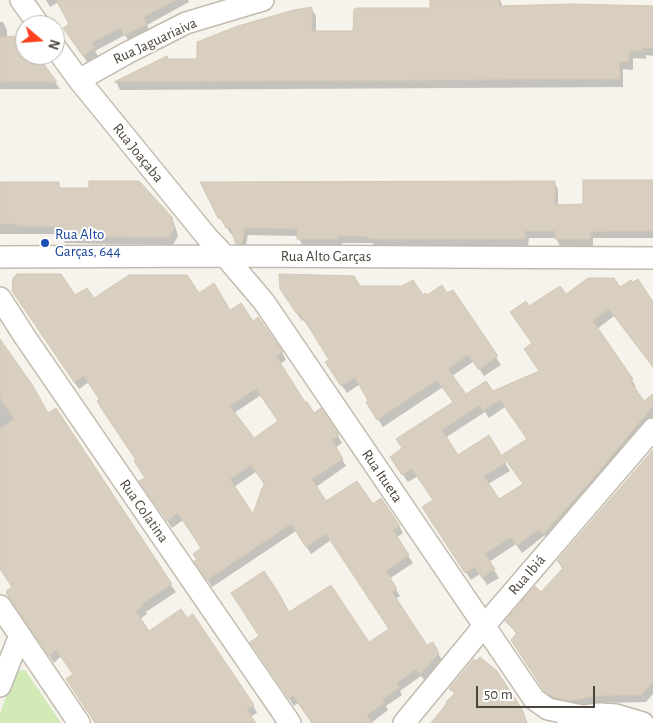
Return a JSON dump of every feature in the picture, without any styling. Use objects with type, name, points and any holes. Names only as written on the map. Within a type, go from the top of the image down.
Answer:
[{"type":"street","points":[[21,0],[32,15]]},
{"type":"street","name":"Rua Jaguariaiva","points":[[79,80],[186,23],[263,0]]},
{"type":"street","name":"Rua Joaçaba","points":[[65,61],[207,237],[225,256]]},
{"type":"street","name":"Rua Alto Garças","points":[[0,258],[225,256],[653,258]]},
{"type":"street","name":"Rua Itueta","points":[[225,256],[264,302],[534,699],[538,714],[537,723]]},
{"type":"street","name":"Rua Colatina","points":[[0,298],[290,723]]},
{"type":"street","name":"Rua Ibiá","points":[[404,723],[484,626],[653,429]]},
{"type":"street","points":[[0,606],[80,723]]},
{"type":"street","points":[[0,686],[20,635]]},
{"type":"street","name":"Rua Itueta","points":[[534,699],[548,709],[573,720],[600,714],[616,714],[645,722]]},
{"type":"green space","points":[[24,670],[61,723],[0,723],[0,713],[13,679],[19,671]]},
{"type":"building","points":[[56,0],[176,0],[144,17],[147,24],[124,36],[120,28],[92,43],[95,48],[83,56],[65,31],[65,27],[69,24]]},
{"type":"building","points":[[430,0],[499,0],[499,6],[572,4],[653,6],[653,48],[643,48],[643,51],[629,51],[629,62],[619,62],[620,79],[114,82],[167,56],[168,59],[197,59],[197,42],[238,26],[294,10],[312,7],[312,31],[353,31],[354,9],[430,8]]},
{"type":"building","points":[[15,36],[15,65],[44,65],[57,82],[0,82],[0,37]]},
{"type":"building","points":[[583,180],[653,180],[653,231],[590,232],[590,239],[555,239],[555,231],[525,231],[525,239],[369,239],[369,237],[339,236],[338,239],[297,239],[297,229],[245,228],[242,244],[236,244],[230,228],[226,228],[221,218],[218,218],[200,182],[555,181],[555,205],[583,204]]},
{"type":"building","points":[[89,181],[139,181],[172,217],[174,228],[169,238],[59,236],[59,227],[0,224],[0,182],[59,182],[59,188],[89,188]]},
{"type":"building","points":[[17,274],[61,274],[75,295],[87,288],[94,298],[129,275],[187,275],[199,293],[214,283],[230,310],[241,303],[253,321],[258,317],[283,352],[276,356],[305,402],[307,402],[314,413],[321,408],[339,435],[332,440],[343,459],[312,479],[326,501],[357,481],[373,504],[381,498],[400,526],[393,530],[409,555],[386,571],[397,589],[392,592],[427,645],[433,642],[439,653],[420,675],[416,669],[397,683],[399,687],[383,699],[385,702],[367,715],[373,723],[312,723],[293,696],[289,699],[250,642],[259,636],[231,593],[264,571],[289,612],[331,585],[369,642],[389,629],[326,534],[306,547],[291,524],[207,580],[194,561],[197,560],[193,554],[201,548],[178,513],[167,521],[139,481],[145,478],[134,461],[136,460],[97,401],[99,399],[84,376],[74,382],[12,291],[13,278]],"holes":[[[256,389],[278,421],[254,438],[230,406]],[[251,465],[265,485],[262,488],[253,514],[230,479]]]},
{"type":"building","points":[[279,274],[354,276],[360,286],[402,286],[413,280],[423,295],[426,293],[427,295],[442,285],[447,293],[453,290],[498,356],[479,370],[468,355],[448,369],[466,394],[486,381],[493,391],[539,371],[524,349],[532,343],[510,312],[526,301],[529,306],[560,286],[566,294],[588,278],[614,278],[620,287],[631,280],[633,282],[638,279],[653,302],[653,367],[609,309],[593,321],[633,379],[630,381],[644,401],[653,394],[653,406],[590,482],[543,534],[539,529],[517,546],[511,537],[485,554],[495,569],[482,578],[475,567],[465,573],[422,507],[433,500],[412,469],[402,475],[390,457],[402,448],[396,439],[453,402],[437,380],[377,420],[366,402],[368,401],[355,377],[341,386],[325,362],[329,360],[312,332],[280,289]],"holes":[[[500,400],[527,439],[502,455],[523,484],[499,499],[484,476],[506,463],[489,435],[458,455],[442,430],[480,405],[483,411]]]},
{"type":"building","points":[[0,339],[33,386],[48,413],[56,408],[172,584],[142,604],[143,606],[136,611],[149,631],[181,609],[187,618],[193,614],[254,705],[247,710],[256,723],[95,723],[66,679],[73,674],[56,650],[49,656],[13,603],[6,591],[12,587],[0,569],[0,429],[14,419],[0,398]]},
{"type":"building","points":[[653,450],[653,682],[641,695],[595,696],[571,701],[553,697],[545,692],[511,640],[517,633],[505,621],[535,586],[541,592],[564,567],[557,561]]},
{"type":"building","points":[[480,657],[497,671],[523,711],[527,723],[431,723],[455,693],[449,689],[474,659],[476,661]]},
{"type":"place","name":"Rua Alto Garças, 644","points":[[45,243]]}]
